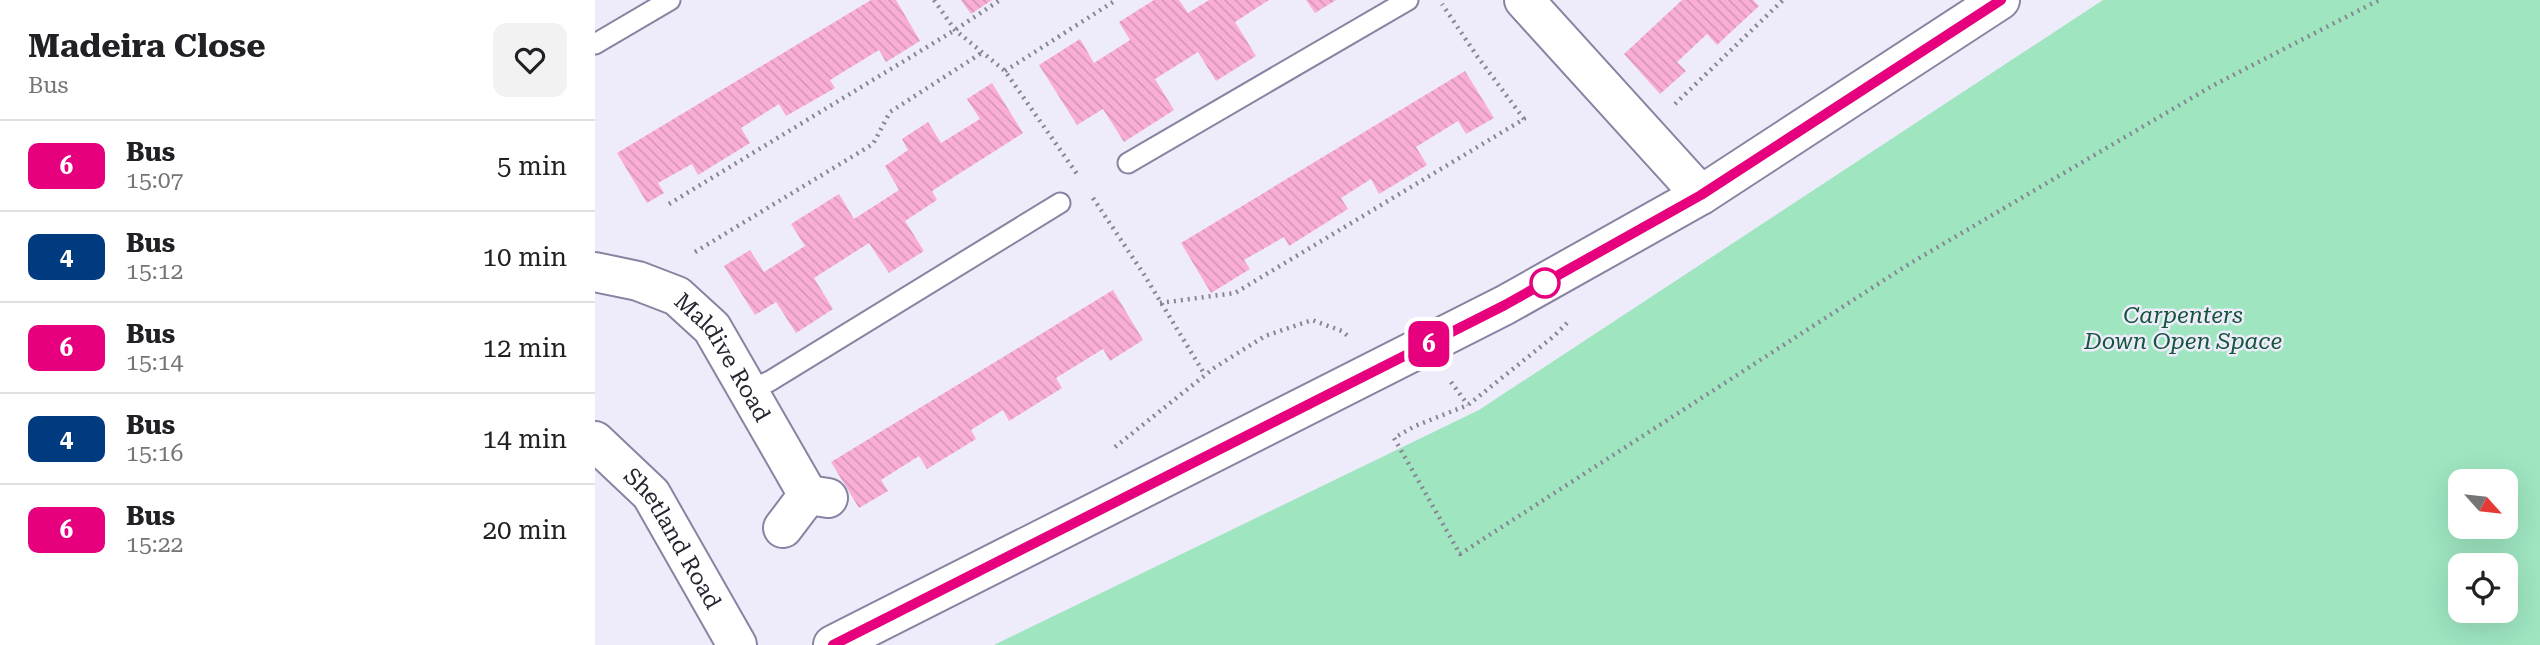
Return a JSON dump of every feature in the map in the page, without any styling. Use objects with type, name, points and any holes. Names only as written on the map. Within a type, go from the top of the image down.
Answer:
[{"type":"street","points":[[1524,0],[1701,195]]},
{"type":"street","points":[[833,645],[1505,305],[1701,195],[2000,0]]},
{"type":"street","name":"Maldive Road","points":[[595,272],[638,281],[677,296],[712,328],[748,391],[818,496],[783,528]]},
{"type":"street","name":"Shetland Road","points":[[595,441],[651,494],[737,645]]},
{"type":"lane","points":[[595,44],[670,0]]},
{"type":"lane","points":[[1128,163],[1408,0]]},
{"type":"lane","points":[[748,391],[770,381],[1060,203]]},
{"type":"path","points":[[934,0],[955,30],[1005,71],[1084,185]]},
{"type":"path","points":[[669,204],[1000,0]]},
{"type":"path","points":[[1005,71],[1116,0]]},
{"type":"path","points":[[1160,303],[1235,293],[1524,119],[1440,0]]},
{"type":"path","points":[[1673,106],[1783,0]]},
{"type":"path","points":[[1570,320],[1468,405],[1415,426],[1394,438],[1460,554],[1909,264],[2212,86],[2379,0]]},
{"type":"path","points":[[695,252],[873,144],[890,112],[983,52]]},
{"type":"path","points":[[1092,196],[1205,375]]},
{"type":"path","points":[[1115,447],[1205,375],[1265,336],[1312,320],[1342,331],[1350,339]]},
{"type":"path","points":[[1451,382],[1468,405]]},
{"type":"green space","name":"Carpenters Down Open Space","points":[[2103,0],[2540,0],[2540,645],[994,645],[1479,410]]},
{"type":"building","points":[[871,0],[896,0],[920,41],[886,62],[879,50],[830,80],[835,88],[786,116],[779,104],[741,128],[750,143],[698,175],[692,164],[658,183],[664,193],[647,203],[617,153]]},
{"type":"building","points":[[961,0],[992,0],[971,14]]},
{"type":"building","points":[[1154,0],[1179,0],[1188,13],[1209,0],[1269,0],[1235,22],[1256,56],[1216,81],[1198,52],[1155,79],[1174,110],[1124,142],[1103,109],[1077,125],[1039,65],[1080,39],[1094,63],[1130,40],[1119,22]]},
{"type":"building","points":[[1306,0],[1336,0],[1315,13]]},
{"type":"building","points":[[1682,0],[1753,0],[1759,6],[1717,45],[1707,34],[1677,62],[1686,71],[1660,94],[1624,54]]},
{"type":"building","points":[[1465,71],[1494,118],[1466,134],[1458,121],[1416,147],[1427,165],[1379,194],[1371,179],[1341,198],[1348,209],[1289,246],[1284,237],[1244,260],[1250,269],[1211,293],[1181,243]]},
{"type":"building","points":[[992,83],[1023,133],[932,191],[937,200],[905,221],[924,251],[889,273],[869,243],[814,278],[833,309],[796,333],[776,302],[755,315],[724,266],[750,250],[764,272],[805,246],[791,224],[839,194],[854,219],[899,190],[885,166],[908,150],[902,139],[928,122],[941,143],[980,119],[967,99]]},
{"type":"building","points":[[1113,290],[1143,340],[1110,361],[1103,349],[1056,378],[1062,388],[1009,421],[1003,410],[971,430],[976,439],[927,469],[919,456],[881,480],[888,491],[859,508],[831,462]]},
{"type":"bus line","name":"6","points":[[833,645],[1505,305],[1701,195],[2001,0]]}]
